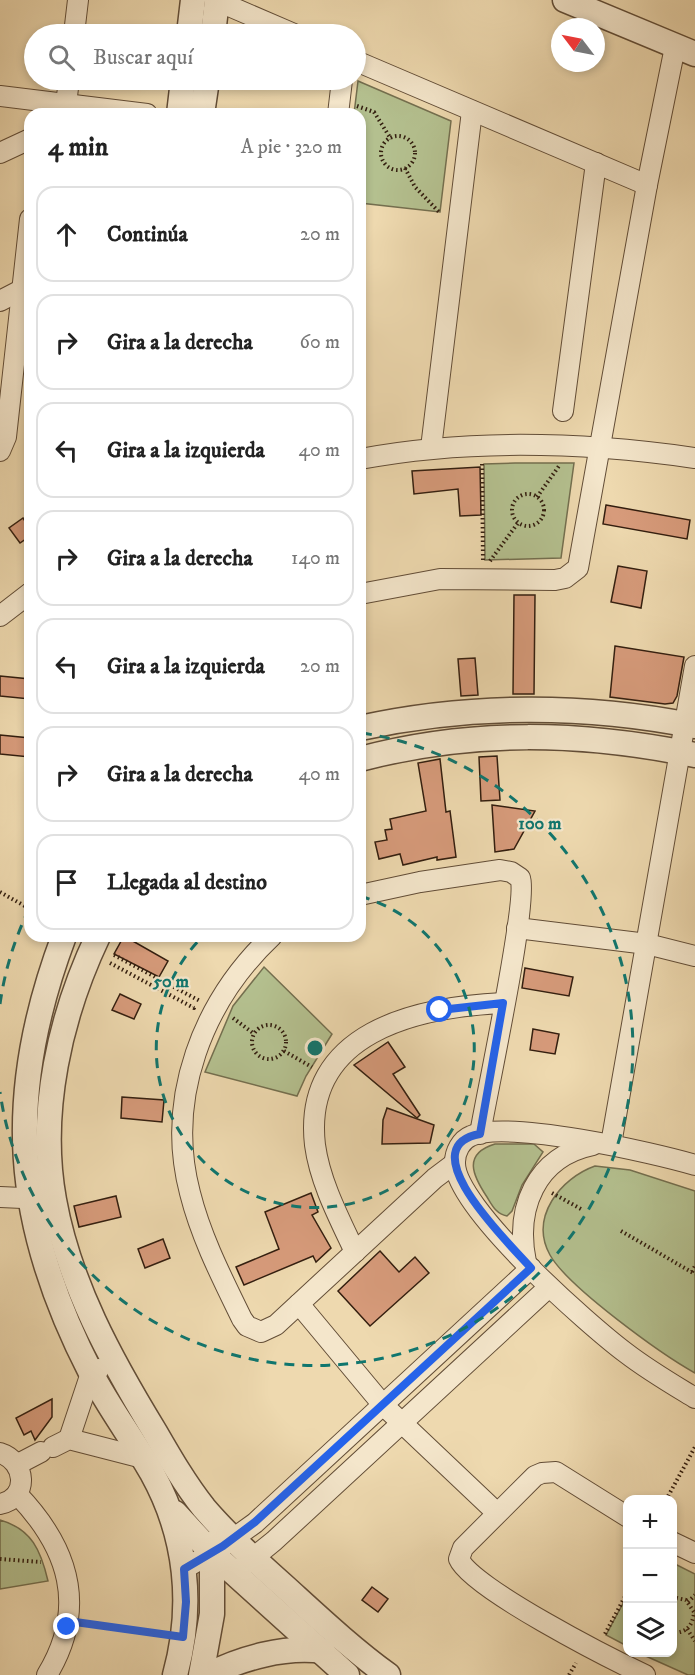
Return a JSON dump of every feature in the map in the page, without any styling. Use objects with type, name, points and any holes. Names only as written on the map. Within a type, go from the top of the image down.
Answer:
[{"type":"street","points":[[75,24],[78,0]]},
{"type":"street","points":[[190,24],[193,0]]},
{"type":"street","points":[[214,24],[216,0],[271,24]]},
{"type":"street","points":[[366,593],[440,579],[555,580],[573,574],[580,561],[646,185],[685,50],[565,0]]},
{"type":"street","points":[[366,65],[646,185]]},
{"type":"street","points":[[66,104],[68,90]]},
{"type":"street","points":[[180,108],[182,90]]},
{"type":"street","points":[[203,108],[206,90]]},
{"type":"street","points":[[339,108],[341,90]]},
{"type":"street","points":[[0,96],[41,108],[66,104],[98,108]]},
{"type":"street","points":[[431,448],[472,111]]},
{"type":"street","points":[[0,153],[24,142]]},
{"type":"street","points":[[563,411],[596,164]]},
{"type":"street","points":[[0,451],[6,437],[24,279]]},
{"type":"street","points":[[0,301],[23,289]]},
{"type":"street","points":[[366,458],[431,448],[482,444],[601,447],[695,458]]},
{"type":"street","points":[[0,616],[24,598]]},
{"type":"street","points":[[605,1144],[688,753],[695,666]]},
{"type":"street","points":[[366,727],[419,717],[492,710],[567,711],[690,725]]},
{"type":"street","points":[[366,758],[435,742],[490,737],[595,740],[688,753]]},
{"type":"street","points":[[366,895],[420,882],[506,870],[516,874],[522,883],[517,928],[480,1134]]},
{"type":"street","points":[[517,928],[647,944],[695,956]]},
{"type":"street","points":[[62,942],[45,992],[30,1061],[24,1119],[25,1173],[29,1199],[41,1254],[51,1285],[91,1373],[143,1458],[167,1504],[184,1569],[186,1602],[183,1637],[175,1675]]},
{"type":"street","points":[[96,942],[68,1014],[56,1066],[50,1151],[54,1199],[75,1273],[113,1361],[189,1489],[212,1553],[211,1629],[201,1675]]},
{"type":"street","points":[[266,942],[206,1004],[199,1042],[185,1094],[182,1141],[189,1191],[215,1263],[247,1326],[261,1332],[267,1330],[299,1304],[455,1163]]},
{"type":"street","points":[[355,1252],[330,1196],[315,1147],[316,1112],[328,1076],[352,1044],[381,1027],[440,1010],[503,1003]]},
{"type":"street","points":[[695,1165],[605,1144],[543,1134],[472,1135],[459,1146],[455,1163],[462,1183],[479,1209],[549,1287],[628,1354],[695,1398]]},
{"type":"street","points":[[529,1265],[522,1245],[524,1211],[536,1184],[559,1159],[571,1152],[605,1144]]},
{"type":"street","points":[[0,1197],[54,1199]]},
{"type":"street","points":[[184,1569],[234,1539],[255,1522],[383,1405],[529,1265]]},
{"type":"street","points":[[213,1588],[254,1558],[549,1287]]},
{"type":"street","points":[[299,1304],[400,1423],[497,1513]]},
{"type":"street","points":[[54,1446],[91,1373],[113,1361]]},
{"type":"street","points":[[18,1464],[54,1446],[143,1458]]},
{"type":"street","points":[[0,1453],[9,1456],[18,1464],[22,1474],[21,1485],[8,1499],[45,1526],[63,1563],[69,1589],[68,1621],[62,1645],[47,1675]]},
{"type":"street","points":[[623,1514],[562,1476],[549,1472],[535,1476],[463,1548],[459,1559],[464,1566],[544,1621],[645,1675]]},
{"type":"street","points":[[189,1489],[254,1558],[385,1673]]},
{"type":"street","points":[[167,1504],[212,1553],[346,1675]]},
{"type":"street","points":[[677,1544],[695,1553]]},
{"type":"street","points":[[208,1675],[255,1657],[317,1650],[352,1657],[385,1673]]},
{"type":"path","points":[[366,111],[374,112],[392,138]]},
{"type":"path","points":[[402,137],[414,146],[413,161],[405,168],[394,170],[383,161],[383,146],[392,138],[402,137]]},
{"type":"path","points":[[405,168],[415,187],[457,230]]},
{"type":"path","points":[[482,444],[483,572],[518,523]]},
{"type":"path","points":[[537,497],[574,446]]},
{"type":"path","points":[[527,493],[537,497],[543,506],[541,520],[528,526],[518,523],[512,514],[514,500],[527,493]]},
{"type":"path","points":[[0,892],[24,906]]},
{"type":"path","points":[[206,1004],[194,1008],[108,962],[112,954],[206,1004],[253,1033]]},
{"type":"path","points":[[264,1025],[278,1026],[286,1037],[284,1051],[273,1059],[260,1057],[252,1047],[253,1033],[264,1025]]},
{"type":"path","points":[[284,1051],[328,1076]]},
{"type":"path","points":[[536,1184],[581,1209]]},
{"type":"path","points":[[621,1232],[693,1273],[695,1266]]},
{"type":"path","points":[[669,1495],[695,1447]]},
{"type":"path","points":[[0,1559],[63,1563]]},
{"type":"path","points":[[688,1602],[695,1595]]},
{"type":"path","points":[[677,1597],[688,1602],[694,1612],[687,1629],[677,1632]]},
{"type":"path","points":[[68,1621],[183,1637]]},
{"type":"path","points":[[687,1629],[695,1641]]},
{"type":"green space","points":[[366,84],[451,121],[440,212],[366,204],[366,108],[355,108],[357,90],[366,90]]},
{"type":"green space","points":[[574,463],[561,558],[485,560],[484,464]]},
{"type":"green space","points":[[264,967],[332,1034],[306,1076],[297,1096],[205,1072],[233,1006]]},
{"type":"green space","points":[[495,1144],[534,1144],[543,1152],[522,1185],[512,1211],[507,1216],[493,1206],[478,1181],[473,1166],[478,1154]]},
{"type":"green space","points":[[595,1166],[630,1170],[695,1191],[695,1373],[616,1319],[575,1284],[550,1255],[543,1227],[552,1201],[560,1189],[571,1180]]},
{"type":"green space","points":[[0,1520],[20,1529],[27,1535],[38,1551],[48,1581],[0,1589]]},
{"type":"green space","points":[[677,1565],[695,1574],[695,1675],[688,1675],[648,1657],[677,1657]]},
{"type":"green space","points":[[623,1603],[623,1644],[606,1635]]},
{"type":"building","points":[[480,467],[481,515],[460,516],[458,489],[414,494],[412,471]]},
{"type":"building","points":[[606,505],[690,520],[687,539],[603,524]]},
{"type":"building","points":[[23,518],[24,540],[20,543],[9,528]]},
{"type":"building","points":[[618,566],[647,571],[641,608],[611,602]]},
{"type":"building","points":[[514,595],[535,595],[534,694],[513,694]]},
{"type":"building","points":[[615,646],[684,657],[677,696],[673,703],[610,697]]},
{"type":"building","points":[[475,658],[478,695],[461,696],[458,659]]},
{"type":"building","points":[[0,676],[24,678],[24,698],[0,696]]},
{"type":"building","points":[[0,735],[24,737],[24,756],[0,754]]},
{"type":"building","points":[[497,756],[500,800],[481,801],[479,757]]},
{"type":"building","points":[[440,759],[446,812],[450,811],[456,857],[437,860],[437,857],[403,865],[400,854],[379,859],[375,842],[387,840],[385,830],[392,829],[390,819],[426,811],[418,763]]},
{"type":"building","points":[[492,805],[535,811],[514,849],[495,852]]},
{"type":"building","points":[[121,942],[135,942],[168,961],[159,977],[114,954]]},
{"type":"building","points":[[525,968],[573,977],[569,996],[522,988]]},
{"type":"building","points":[[120,994],[141,1004],[134,1019],[112,1010]]},
{"type":"building","points":[[533,1029],[559,1034],[555,1054],[530,1050]]},
{"type":"building","points":[[388,1042],[405,1067],[393,1074],[420,1115],[417,1118],[354,1065]]},
{"type":"building","points":[[122,1097],[164,1100],[162,1122],[121,1118]]},
{"type":"building","points":[[387,1108],[434,1125],[430,1143],[382,1144],[383,1120]]},
{"type":"building","points":[[311,1193],[318,1212],[312,1215],[331,1248],[316,1262],[313,1256],[244,1285],[236,1267],[279,1249],[265,1212]]},
{"type":"building","points":[[116,1196],[121,1217],[79,1227],[74,1206]]},
{"type":"building","points":[[163,1239],[170,1258],[145,1268],[138,1249]]},
{"type":"building","points":[[380,1251],[399,1272],[415,1257],[429,1273],[370,1326],[338,1291]]},
{"type":"building","points":[[52,1399],[52,1417],[35,1440],[31,1431],[24,1435],[16,1418]]},
{"type":"building","points":[[372,1587],[388,1599],[378,1612],[362,1600]]},
{"type":"route","points":[[67,1627],[68,1621],[183,1637],[186,1602],[184,1569],[223,1546],[255,1522],[531,1268],[489,1223],[462,1183],[455,1163],[459,1146],[472,1135],[480,1134],[503,1003],[440,1010]]}]
